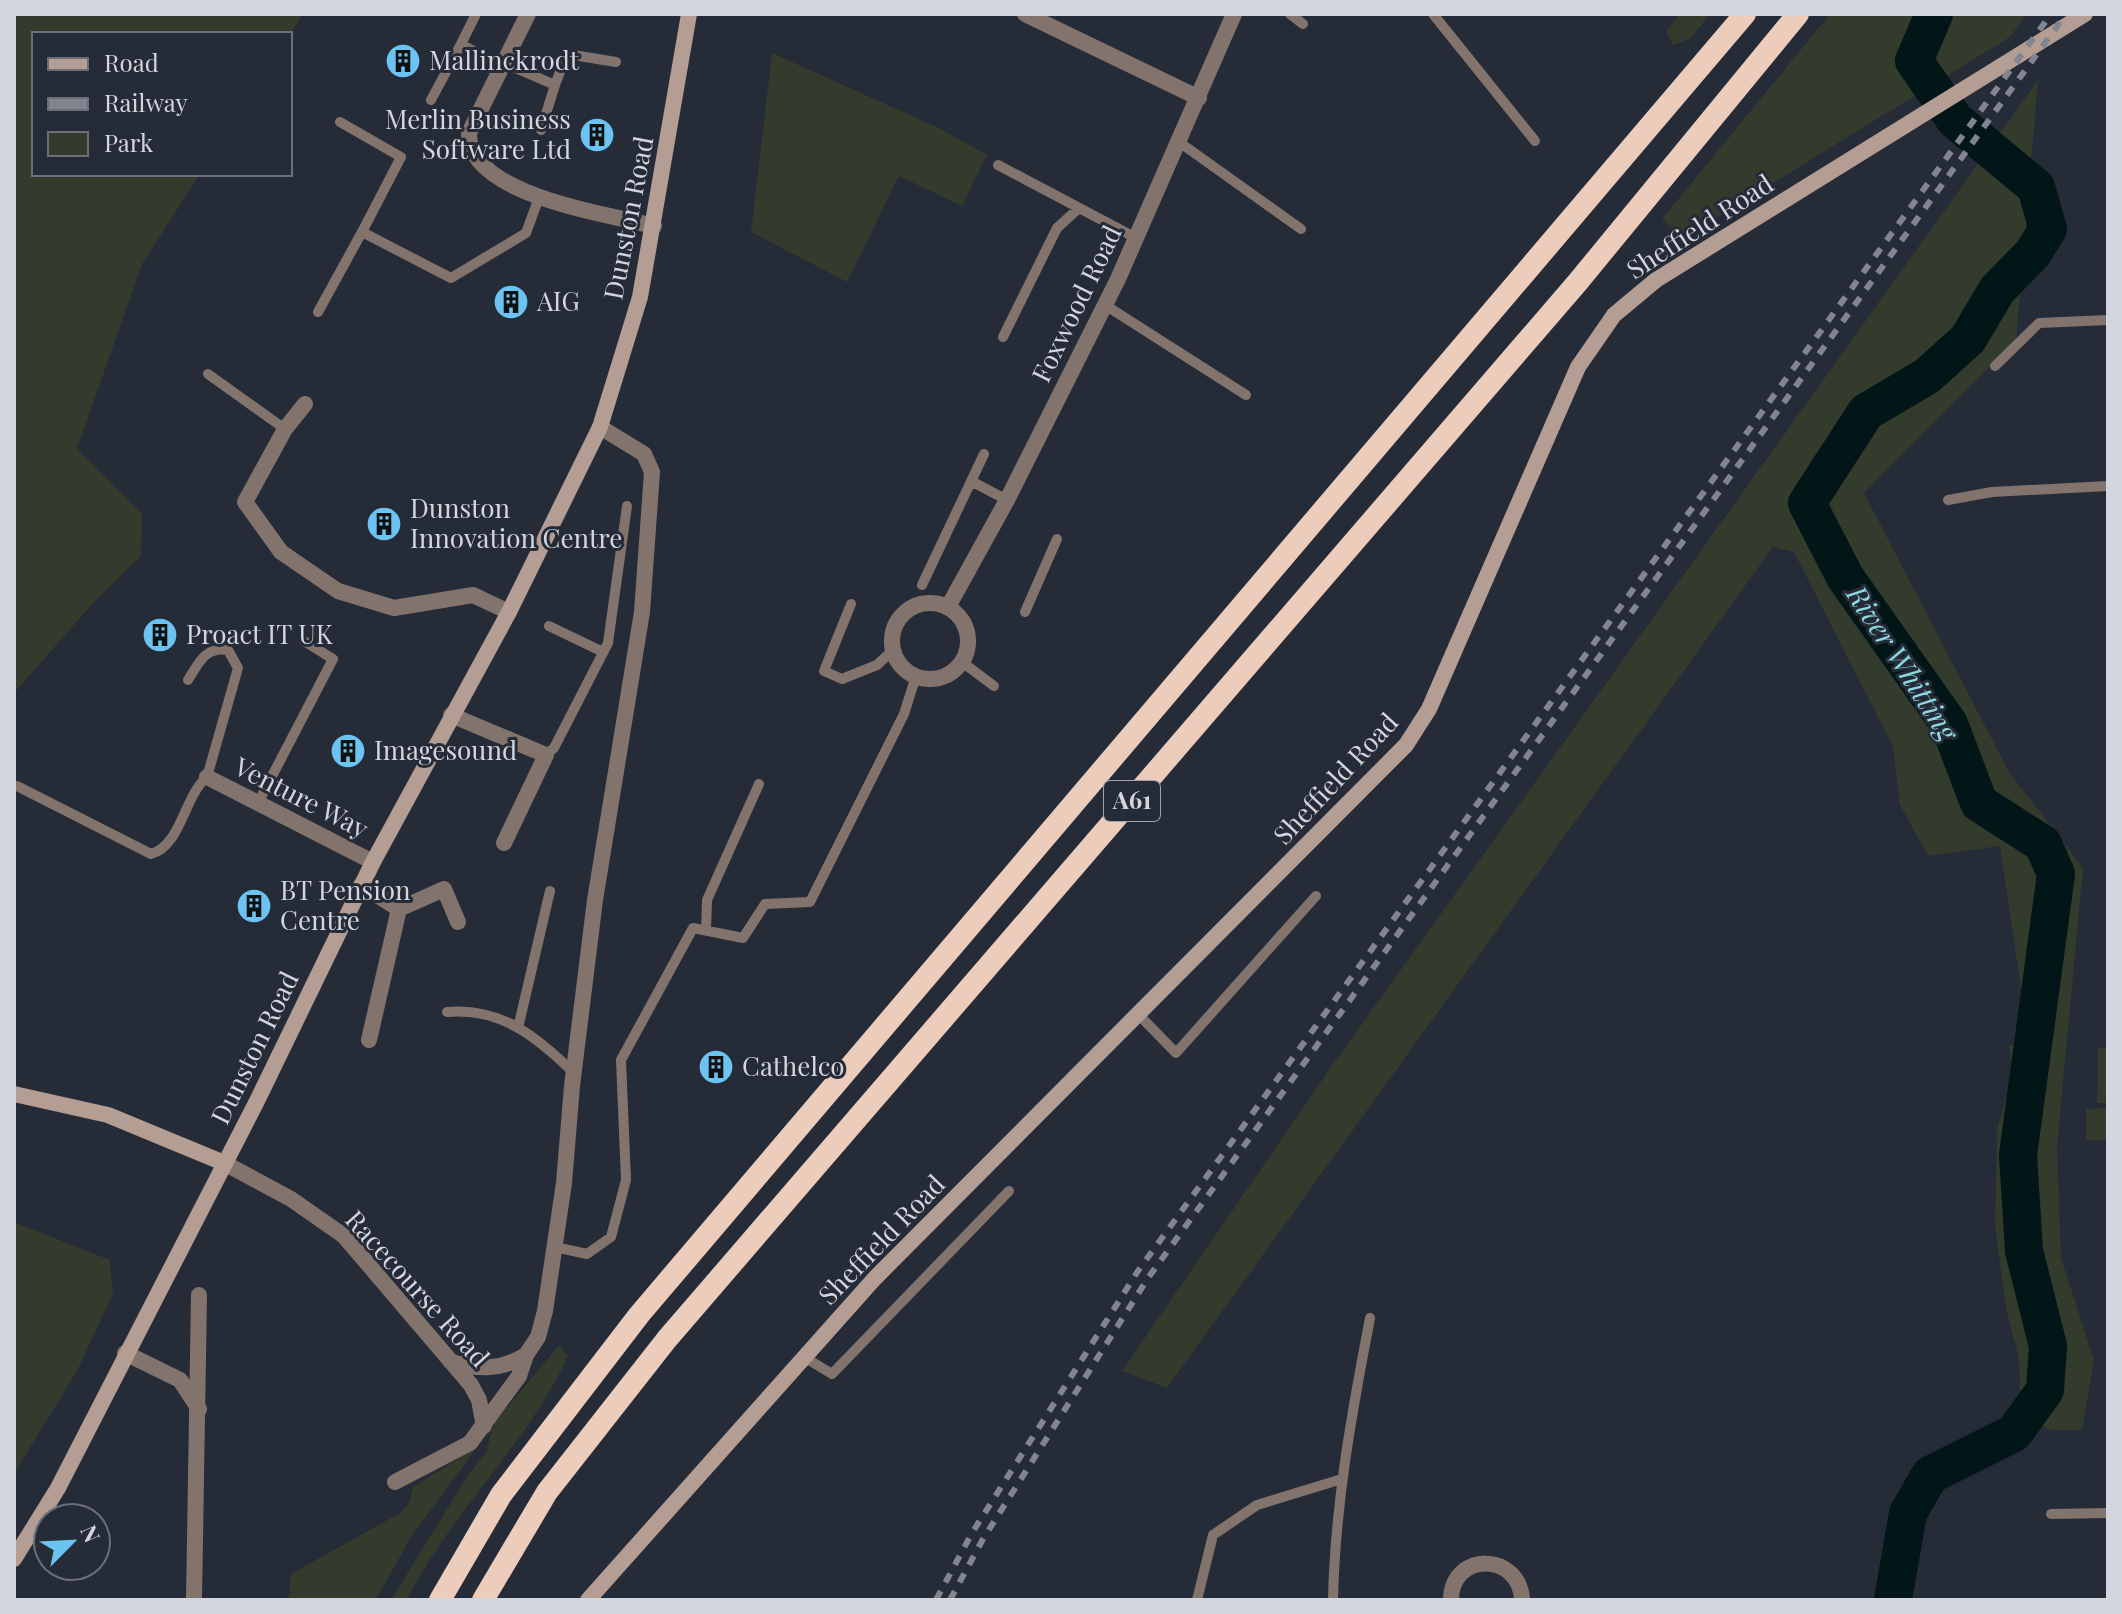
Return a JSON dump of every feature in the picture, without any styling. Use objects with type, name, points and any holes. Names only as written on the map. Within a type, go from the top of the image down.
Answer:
[{"type":"highway","name":"A61","points":[[440,1600],[501,1495],[639,1315],[1745,14]]},
{"type":"highway","name":"A61","points":[[483,1600],[547,1492],[667,1339],[1566,296],[1798,14]]},
{"type":"main road","name":"Dunston Road","points":[[14,1559],[58,1488],[224,1163],[361,885],[509,612],[600,427],[640,297],[689,14]]},
{"type":"main road","name":"Sheffield Road","points":[[588,1600],[875,1278],[1406,745],[1429,709],[1578,367],[1614,315],[1656,280],[1712,244],[1973,86],[2085,14]]},
{"type":"main road","name":"Racecourse Road","points":[[14,1094],[108,1115],[224,1163]]},
{"type":"street","points":[[528,14],[469,133],[468,143],[481,166],[493,175],[540,195],[654,226]]},
{"type":"street","points":[[1025,14],[1199,98]]},
{"type":"street","name":"Foxwood Road","points":[[948,607],[1007,500],[1105,305],[1234,14]]},
{"type":"street","points":[[305,404],[285,429],[245,502],[281,552],[338,591],[394,608],[473,595],[509,612]]},
{"type":"street","points":[[395,1482],[470,1443],[519,1376],[526,1355],[538,1337],[545,1311],[595,900],[642,612],[652,472],[644,454],[600,427]]},
{"type":"street","points":[[923,603],[948,607],[965,625],[968,638],[962,662],[941,677],[916,676],[898,661],[893,650],[895,626],[912,607],[923,603]]},
{"type":"street","points":[[451,715],[546,755],[504,843]]},
{"type":"street","name":"Venture Way","points":[[207,777],[373,862]]},
{"type":"street","points":[[361,885],[399,909]]},
{"type":"street","points":[[399,909],[444,889],[458,922]]},
{"type":"street","points":[[369,1040],[399,909]]},
{"type":"street","name":"Racecourse Road","points":[[224,1163],[291,1199],[344,1236],[451,1362],[479,1400],[484,1426]]},
{"type":"street","points":[[194,1600],[200,1411],[199,1295]]},
{"type":"street","points":[[125,1353],[180,1380],[200,1411]]},
{"type":"street","points":[[451,1362],[486,1368],[501,1366],[526,1355]]},
{"type":"street","points":[[1451,1600],[1454,1582],[1461,1573],[1473,1564],[1488,1562],[1513,1574],[1520,1585],[1522,1600]]},
{"type":"lane","points":[[431,100],[476,14]]},
{"type":"lane","points":[[1290,14],[1303,24]]},
{"type":"lane","points":[[1433,14],[1535,141]]},
{"type":"lane","points":[[461,44],[503,65],[555,85]]},
{"type":"lane","points":[[541,130],[567,54],[616,62]]},
{"type":"lane","points":[[318,312],[401,157],[340,122]]},
{"type":"lane","points":[[1179,142],[1301,229]]},
{"type":"lane","points":[[998,165],[1136,238]]},
{"type":"lane","points":[[362,232],[451,278],[526,233],[540,195]]},
{"type":"lane","points":[[1003,337],[1057,228],[1079,208]]},
{"type":"lane","points":[[1105,305],[1246,395]]},
{"type":"lane","points":[[1995,366],[2039,323],[2108,320]]},
{"type":"lane","points":[[208,374],[285,429]]},
{"type":"lane","points":[[922,585],[984,454]]},
{"type":"lane","points":[[971,481],[1007,500]]},
{"type":"lane","points":[[1948,500],[1992,492],[2108,486]]},
{"type":"lane","points":[[546,755],[554,748],[608,643],[627,506]]},
{"type":"lane","points":[[1025,612],[1057,539]]},
{"type":"lane","points":[[851,604],[824,671],[842,679],[877,665],[893,650]]},
{"type":"lane","points":[[549,626],[603,652]]},
{"type":"lane","points":[[258,803],[333,659],[304,641]]},
{"type":"lane","points":[[17,786],[151,854],[164,848],[194,787],[207,777],[238,668],[228,650],[209,650],[188,680]]},
{"type":"lane","points":[[962,662],[994,686]]},
{"type":"lane","points":[[555,1247],[587,1254],[611,1237],[626,1180],[621,1060],[693,928],[743,938],[765,904],[810,902],[904,714],[916,676]]},
{"type":"lane","points":[[706,930],[707,900],[759,784]]},
{"type":"lane","points":[[518,1028],[550,891]]},
{"type":"lane","points":[[1139,1015],[1176,1053],[1316,896]]},
{"type":"lane","points":[[447,1012],[469,1010],[487,1014],[518,1028],[542,1041],[574,1073]]},
{"type":"lane","points":[[804,1357],[832,1374],[1009,1191]]},
{"type":"lane","points":[[1333,1600],[1334,1547],[1342,1479],[1370,1318]]},
{"type":"lane","points":[[1197,1600],[1213,1535],[1257,1505],[1342,1479]]},
{"type":"lane","points":[[2051,1514],[2108,1513]]},
{"type":"green space","points":[[14,14],[303,14],[291,32],[32,32],[32,176],[199,176],[142,264],[77,449],[142,514],[141,556],[95,601],[14,693]]},
{"type":"green space","points":[[1679,14],[1710,14],[1690,39],[1673,45],[1666,32]]},
{"type":"green space","points":[[1830,14],[2027,14],[2010,37],[1689,235],[1679,236],[1662,219]]},
{"type":"green space","points":[[772,53],[941,129],[987,155],[962,206],[899,176],[847,282],[751,232]]},
{"type":"green space","points":[[2038,80],[2016,340],[1864,493],[2009,772],[2083,868],[2057,1147],[2061,1258],[2094,1360],[2082,1430],[2052,1430],[2039,1425],[2020,1391],[2019,1359],[2006,1308],[1995,1226],[1997,1129],[2013,1076],[2009,1046],[2029,1043],[2000,846],[1928,856],[1900,805],[1893,747],[1794,552],[1773,547],[1167,1388],[1122,1371],[1329,1070]]},
{"type":"green space","points":[[2098,1048],[2108,1048],[2108,1103],[2097,1103]]},
{"type":"green space","points":[[2108,1108],[2108,1140],[2086,1140],[2086,1109]]},
{"type":"green space","points":[[14,1222],[110,1260],[113,1294],[77,1371],[14,1474]]},
{"type":"green space","points":[[559,1345],[568,1356],[533,1418],[445,1538],[407,1600],[391,1600],[468,1475],[486,1453],[494,1423]]},
{"type":"green space","points":[[477,1447],[411,1537],[376,1600],[289,1600],[291,1574],[400,1513],[409,1503],[413,1487]]},
{"type":"waterway","name":"River Whitting","points":[[1893,1600],[1908,1513],[1930,1475],[2014,1433],[2045,1390],[2048,1346],[2024,1251],[2018,1155],[2056,874],[2043,844],[1979,803],[1949,724],[1845,577],[1807,503],[1866,412],[1927,376],[1968,339],[1997,290],[2033,253],[2048,229],[2036,187],[1955,120],[1914,61],[1934,14]]},
{"type":"railway","points":[[936,1600],[972,1533],[1138,1271],[2051,14]]},
{"type":"railway","points":[[950,1600],[983,1539],[1148,1278],[2066,14]]},
{"type":"place","name":"Mallinckrodt","points":[[403,61]]},
{"type":"place","name":"Merlin Business Software Ltd","points":[[597,135]]},
{"type":"place","name":"AIG","points":[[511,302]]},
{"type":"place","name":"Dunston Innovation Centre","points":[[384,524]]},
{"type":"place","name":"Proact IT UK","points":[[160,635]]},
{"type":"place","name":"Imagesound","points":[[348,751]]},
{"type":"place","name":"BT Pension Centre","points":[[254,906]]},
{"type":"place","name":"Cathelco","points":[[716,1067]]}]
